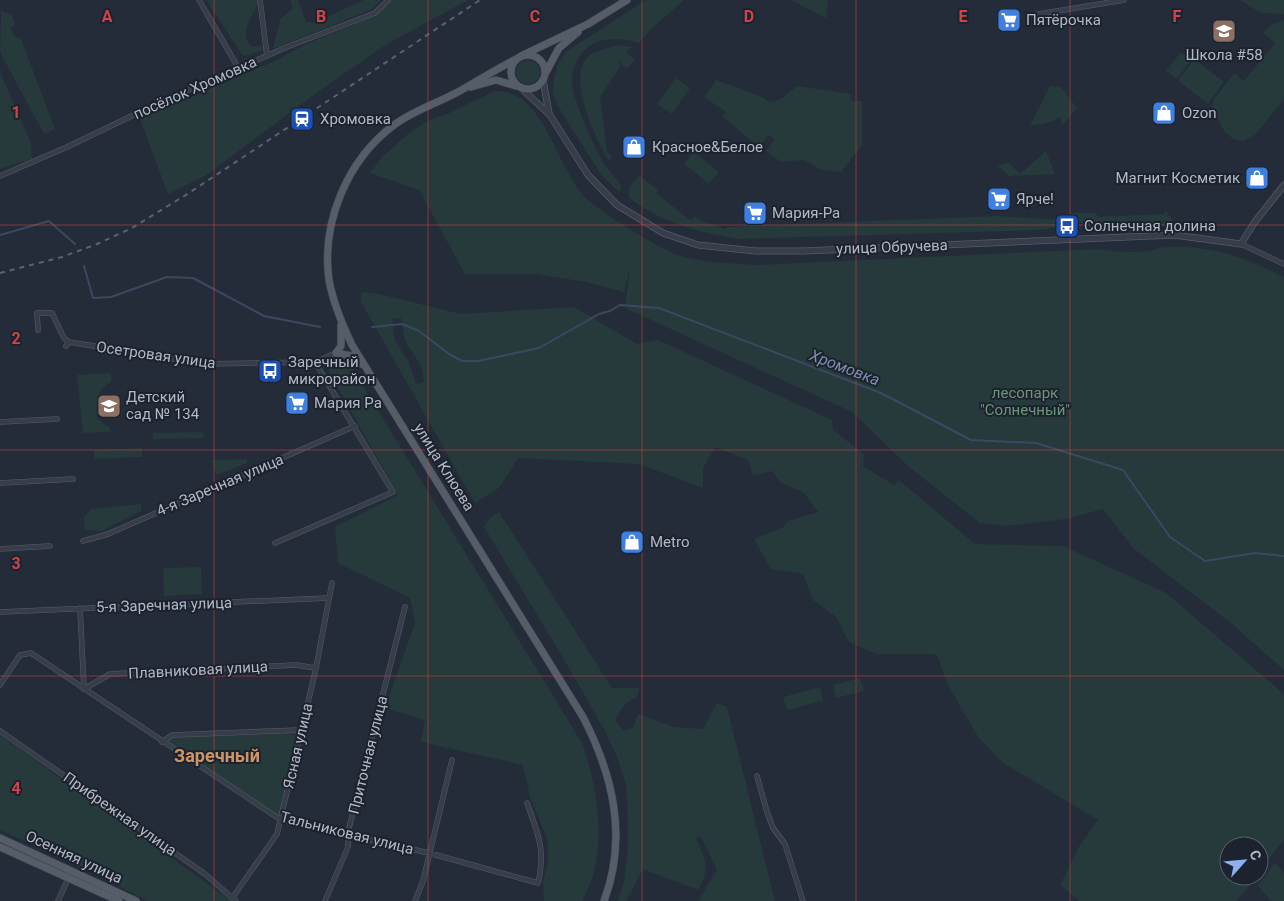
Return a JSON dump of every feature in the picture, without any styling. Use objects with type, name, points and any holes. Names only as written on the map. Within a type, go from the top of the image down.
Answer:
[{"type":"main road","name":"улица Клюева","points":[[604,901],[615,861],[616,823],[614,802],[602,757],[583,717],[365,367],[341,322],[332,295],[328,264],[333,218],[343,186],[364,154],[394,125],[520,57],[588,24],[627,0]]},
{"type":"main road","name":"улица Клюева","points":[[544,77],[559,48],[588,24]]},
{"type":"main road","points":[[530,55],[538,59],[543,66],[544,77],[533,88],[521,88],[514,82],[511,74],[512,65],[520,57],[530,55]]},
{"type":"main road","name":"улица Клюева","points":[[465,88],[496,80],[521,88]]},
{"type":"main road","points":[[341,322],[341,346],[336,353],[352,356],[365,367]]},
{"type":"main road","name":"Осенняя улица","points":[[0,838],[136,901]]},
{"type":"main road","name":"Осенняя улица","points":[[0,847],[118,901]]},
{"type":"street","points":[[199,0],[239,69]]},
{"type":"street","points":[[260,0],[267,56]]},
{"type":"street","name":"посёлок Хромовка","points":[[0,176],[267,56],[375,13],[388,0]]},
{"type":"street","points":[[1032,15],[1124,0]]},
{"type":"street","name":"улица Обручева","points":[[544,77],[550,115]]},
{"type":"street","name":"улица Обручева","points":[[521,88],[550,115],[588,175],[617,205],[663,233],[698,245],[755,251],[804,251],[1174,235],[1241,244],[1284,264]]},
{"type":"street","points":[[1241,244],[1254,223],[1284,185]]},
{"type":"street","name":"Осетровая улица","points":[[38,330],[37,313],[52,313],[68,344],[204,364],[316,362],[336,353]]},
{"type":"street","points":[[275,543],[393,492],[316,362]]},
{"type":"street","points":[[0,422],[57,418]]},
{"type":"street","name":"4-я Заречная улица","points":[[83,541],[108,534],[355,426]]},
{"type":"street","points":[[0,483],[73,479]]},
{"type":"street","points":[[0,549],[50,546]]},
{"type":"street","name":"Ясная улица","points":[[234,899],[277,834],[316,668],[332,583]]},
{"type":"street","name":"5-я Заречная улица","points":[[0,612],[329,598]]},
{"type":"street","name":"Приточная улица","points":[[325,901],[348,847],[349,835],[405,607]]},
{"type":"street","points":[[80,608],[84,689]]},
{"type":"street","name":"Тальниковая улица","points":[[0,685],[20,655],[31,653],[281,820],[429,853],[538,883],[542,863],[541,842],[527,803]]},
{"type":"street","name":"Плавниковая улица","points":[[84,689],[110,674],[296,665],[316,668]]},
{"type":"street","points":[[162,742],[172,735],[301,730]]},
{"type":"street","name":"Прибрежная улица","points":[[0,731],[205,874],[234,899]]},
{"type":"street","points":[[415,901],[423,881],[452,760]]},
{"type":"street","points":[[757,776],[767,812],[773,828],[785,844],[803,901]]},
{"type":"street","points":[[58,901],[69,877]]},
{"type":"green space","points":[[206,0],[260,0],[250,18],[246,36],[252,47],[263,45],[262,51],[243,56]]},
{"type":"green space","points":[[290,0],[298,0],[306,22],[315,23],[363,0],[381,0],[373,9],[273,49],[280,19],[293,8]]},
{"type":"green space","points":[[391,0],[468,0],[387,44],[319,91],[205,176],[168,194],[140,119],[279,59],[306,44],[377,15]]},
{"type":"green space","points":[[646,0],[684,0],[652,28],[639,43],[613,39],[600,41],[588,47],[578,59],[573,74],[572,85],[580,113],[600,156],[622,187],[619,192],[602,176],[557,105],[553,93],[554,79],[558,63],[567,51]]},
{"type":"green space","points":[[791,0],[828,0],[826,18]]},
{"type":"green space","points":[[1240,0],[1284,0],[1284,14],[1261,13]]},
{"type":"green space","points":[[1,11],[12,15],[15,25],[11,28],[14,36],[21,39],[55,129],[44,134],[2,56],[0,50]]},
{"type":"green space","points":[[1284,20],[1284,99],[1255,135],[1243,141],[1233,139],[1224,131],[1212,108],[1214,99],[1234,73],[1244,81],[1275,43],[1263,33],[1270,26]]},
{"type":"green space","points":[[619,45],[632,47],[626,52],[635,59],[627,69],[619,62],[625,53],[618,63],[621,66],[600,97],[607,151],[612,158],[608,160],[591,124],[580,80],[582,68],[590,55]]},
{"type":"green space","points":[[1181,52],[1191,60],[1177,79],[1166,71]]},
{"type":"green space","points":[[1194,59],[1224,82],[1208,104],[1178,81]]},
{"type":"green space","points":[[528,60],[533,61],[539,67],[539,77],[533,83],[528,84],[523,83],[517,77],[516,72],[517,67],[523,61]]},
{"type":"green space","points":[[0,72],[31,143],[32,159],[0,169]]},
{"type":"green space","points":[[676,78],[690,88],[672,114],[657,104]]},
{"type":"green space","points":[[716,80],[760,96],[770,102],[781,99],[797,86],[851,94],[852,101],[862,101],[862,145],[841,172],[822,170],[804,160],[781,162],[766,151],[775,139],[768,135],[759,147],[722,116],[726,112],[704,97]]},
{"type":"green space","points":[[1050,86],[1061,87],[1077,108],[1062,126],[1060,117],[1051,122],[1030,126]]},
{"type":"green space","name":"лесопарк \"Солнечный\"","points":[[495,91],[512,94],[527,103],[549,134],[578,188],[589,201],[662,248],[684,257],[711,262],[756,265],[1098,249],[1136,252],[1164,247],[1183,247],[1213,250],[1242,258],[1284,278],[1284,670],[1232,624],[1133,548],[1103,509],[1066,519],[1007,526],[980,523],[909,467],[852,412],[625,308],[630,268],[624,292],[586,282],[535,274],[465,274],[419,190],[370,173],[382,157],[409,133],[433,118],[447,114]]},
{"type":"green space","points":[[1046,151],[1055,174],[1009,176],[997,165],[1009,163],[1020,174]]},
{"type":"green space","points":[[694,152],[719,172],[709,184],[684,164]]},
{"type":"green space","points":[[639,175],[658,190],[656,193],[690,220],[695,216],[704,222],[726,229],[727,227],[996,216],[1065,220],[1068,215],[1070,225],[1039,230],[740,239],[710,234],[682,226],[642,207],[629,198],[629,188]]},
{"type":"green space","points":[[1165,210],[1173,220],[1170,225],[1103,227],[1075,222],[1069,213],[1096,213],[1098,217],[1164,214]]},
{"type":"green space","points":[[361,292],[379,294],[461,314],[574,307],[637,344],[658,340],[832,420],[833,430],[864,454],[863,466],[894,485],[899,480],[975,544],[1063,546],[1166,593],[1284,694],[1284,840],[1269,859],[1269,836],[1219,836],[1219,886],[1249,886],[1237,901],[1080,901],[1060,885],[1080,845],[1098,820],[1002,762],[978,737],[946,681],[938,657],[933,654],[876,654],[849,642],[836,617],[813,600],[803,574],[771,569],[754,539],[782,528],[788,521],[818,512],[804,493],[781,483],[772,471],[753,476],[748,460],[715,447],[703,468],[703,488],[639,464],[518,458],[499,488],[475,503],[361,302]],"holes":[[[401,318],[405,341],[421,366],[424,382],[416,384],[409,362],[395,341],[392,319]]]},
{"type":"green space","points":[[339,361],[349,363],[582,743],[597,802],[598,843],[596,863],[582,901],[544,901],[543,882],[548,860],[548,841],[530,797],[523,765],[421,742],[425,720],[385,708],[415,623],[410,598],[338,563],[335,527],[398,495],[329,372],[329,367]]},
{"type":"green space","points":[[111,373],[111,382],[102,389],[98,397],[97,418],[110,428],[111,432],[83,433],[77,375]]},
{"type":"green space","points":[[203,432],[203,438],[153,439],[153,433]]},
{"type":"green space","points":[[142,448],[142,457],[95,459],[94,450]]},
{"type":"green space","points":[[247,459],[247,463],[216,475],[212,460]]},
{"type":"green space","points":[[141,504],[141,511],[102,531],[85,530],[84,517],[91,509]]},
{"type":"green space","points":[[499,512],[612,688],[639,688],[637,697],[625,704],[615,720],[624,731],[633,728],[638,714],[674,727],[703,729],[717,703],[727,707],[775,901],[698,901],[717,870],[701,837],[696,838],[706,864],[706,870],[698,890],[643,869],[626,901],[618,901],[624,881],[628,849],[626,785],[617,757],[605,731],[484,527],[490,518]]},
{"type":"green space","points":[[201,567],[202,594],[164,596],[163,568]]},
{"type":"green space","points":[[860,678],[864,691],[836,698],[833,685]]},
{"type":"green space","points":[[820,687],[823,701],[787,710],[783,697]]},
{"type":"green space","points":[[298,732],[280,817],[167,742],[173,737]]},
{"type":"green space","points":[[0,735],[231,901],[147,901],[80,866],[0,830]]},
{"type":"green space","points":[[1275,862],[1284,873],[1284,901],[1271,901],[1258,886],[1269,886],[1269,870]]},
{"type":"waterway","name":"Хромовка","points":[[0,235],[49,221],[75,244]]},
{"type":"waterway","name":"Хромовка","points":[[84,266],[93,298],[111,297],[167,277],[193,278],[264,316],[320,327]]},
{"type":"waterway","name":"Хромовка","points":[[372,327],[402,324],[419,331],[449,354],[462,361],[478,361],[539,348],[599,314],[610,311],[620,305],[659,308],[881,393],[971,440],[1036,443],[1123,470],[1170,537],[1205,561],[1255,553],[1284,556]]},
{"type":"railway","points":[[0,273],[62,257],[132,228],[189,193],[480,0]]},
{"type":"place","name":"Пятёрочка","points":[[1009,20]]},
{"type":"place","name":"Школа #58","points":[[1224,31]]},
{"type":"place","name":"Ozon","points":[[1164,113]]},
{"type":"place","name":"Хромовка","points":[[302,119]]},
{"type":"place","name":"Красное&Белое","points":[[634,147]]},
{"type":"place","name":"Магнит Косметик","points":[[1257,178]]},
{"type":"place","name":"Ярче!","points":[[999,199]]},
{"type":"place","name":"Мария-Ра","points":[[755,213]]},
{"type":"place","name":"Солнечная долина","points":[[1067,226]]},
{"type":"place","name":"Заречный микрорайон","points":[[270,371]]},
{"type":"place","name":"Мария Ра","points":[[297,403]]},
{"type":"place","name":"Детский сад № 134","points":[[109,406]]},
{"type":"place","name":"Metro","points":[[632,542]]},
{"type":"district","name":"Заречный","points":[[217,756]]}]
